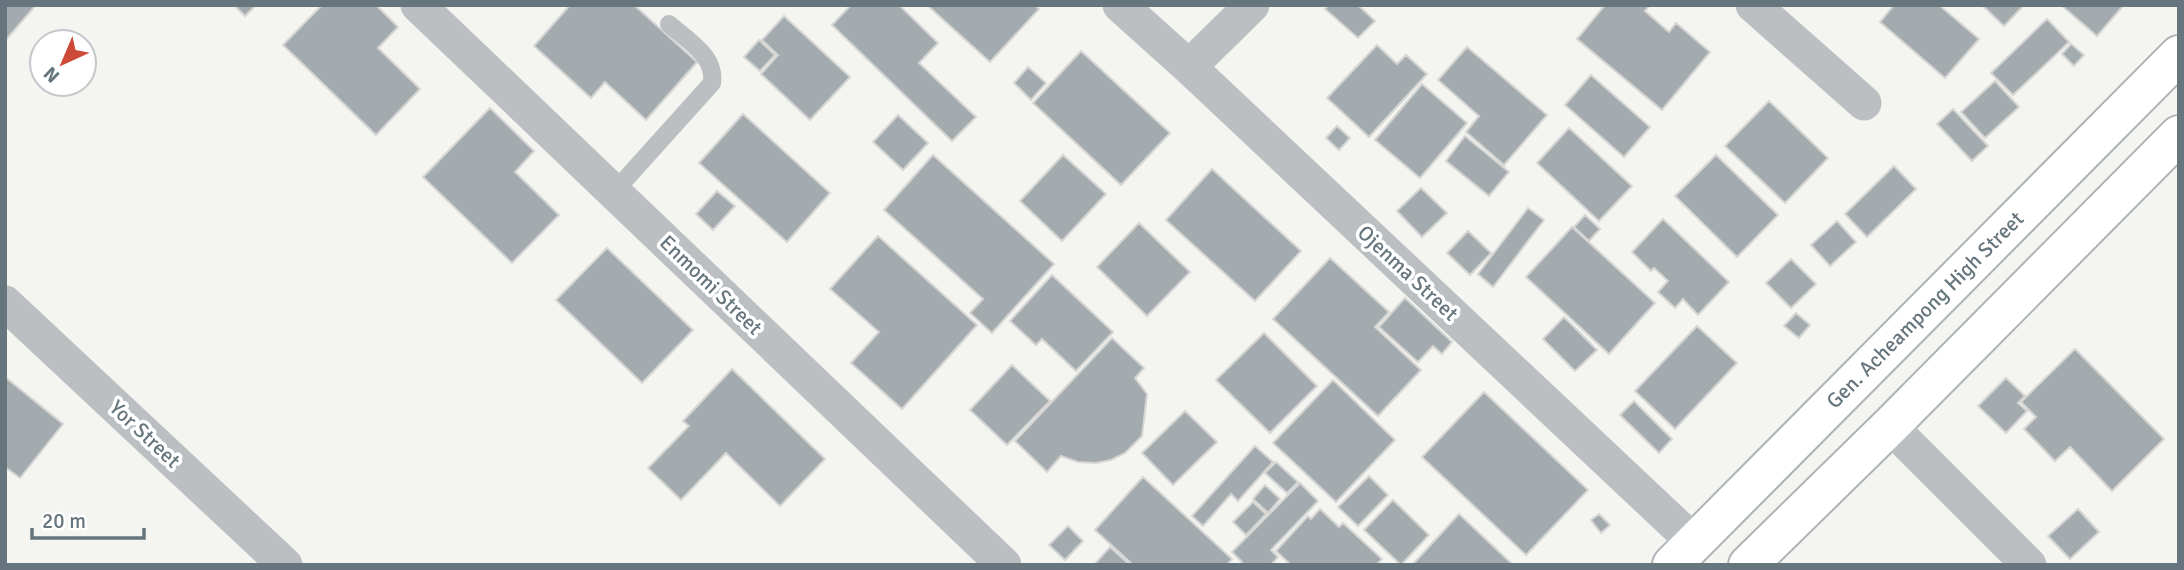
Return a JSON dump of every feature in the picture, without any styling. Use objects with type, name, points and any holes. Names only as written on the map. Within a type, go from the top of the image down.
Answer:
[{"type":"main road","name":"Gen. Acheampong High Street","points":[[1683,554],[2179,55]]},
{"type":"main road","points":[[1748,565],[2179,135]]},
{"type":"street","name":"Enmomi Street","points":[[418,5],[1004,565]]},
{"type":"street","name":"Ojenma Street","points":[[1120,5],[1189,67],[1683,554]]},
{"type":"street","points":[[1189,67],[1252,5]]},
{"type":"street","points":[[1753,5],[1864,103]]},
{"type":"street","name":"Yor Street","points":[[5,303],[285,565]]},
{"type":"street","points":[[1890,426],[2029,565]]},
{"type":"lane","points":[[614,192],[712,83],[714,72],[709,60],[669,24]]},
{"type":"building","points":[[5,5],[36,5],[5,41]]},
{"type":"building","points":[[234,5],[256,5],[245,16]]},
{"type":"building","points":[[322,5],[376,5],[398,27],[378,48],[420,89],[376,135],[283,45]]},
{"type":"building","points":[[570,5],[634,5],[697,62],[646,120],[605,82],[591,98],[534,46]]},
{"type":"building","points":[[851,5],[899,5],[938,43],[919,63],[976,117],[952,141],[832,25]]},
{"type":"building","points":[[927,5],[1035,5],[1039,9],[990,62]]},
{"type":"building","points":[[1329,5],[1358,5],[1375,21],[1358,38],[1325,9]]},
{"type":"building","points":[[1605,5],[1646,5],[1648,7],[1645,11],[1669,32],[1676,23],[1710,52],[1662,110],[1577,39]]},
{"type":"building","points":[[1894,5],[1939,5],[1979,39],[1945,78],[1880,22]]},
{"type":"building","points":[[1982,5],[2024,5],[2004,26]]},
{"type":"building","points":[[2061,5],[2121,5],[2123,6],[2097,36]]},
{"type":"building","points":[[784,16],[850,77],[810,120],[761,74],[778,55],[762,40]]},
{"type":"building","points":[[2047,19],[2069,42],[2013,95],[1991,73]]},
{"type":"building","points":[[759,40],[775,55],[760,71],[744,57]]},
{"type":"building","points":[[2071,44],[2084,55],[2074,66],[2062,54]]},
{"type":"building","points":[[1377,45],[1397,64],[1406,55],[1427,74],[1369,137],[1327,98]]},
{"type":"building","points":[[1467,47],[1547,115],[1504,165],[1466,132],[1479,116],[1438,80]]},
{"type":"building","points":[[1081,51],[1170,133],[1121,185],[1033,103]]},
{"type":"building","points":[[1028,67],[1046,83],[1031,100],[1014,83]]},
{"type":"building","points":[[1591,75],[1650,127],[1624,157],[1565,105]]},
{"type":"building","points":[[1995,81],[2019,107],[1985,138],[1961,112]]},
{"type":"building","points":[[1422,84],[1467,123],[1420,178],[1375,140]]},
{"type":"building","points":[[1769,101],[1828,158],[1785,203],[1725,146]]},
{"type":"building","points":[[490,108],[534,151],[515,172],[559,215],[512,263],[423,177]]},
{"type":"building","points":[[1953,109],[1988,146],[1972,161],[1937,124]]},
{"type":"building","points":[[743,114],[830,193],[787,242],[699,163]]},
{"type":"building","points":[[898,115],[928,143],[903,170],[873,142]]},
{"type":"building","points":[[1337,126],[1350,138],[1339,150],[1326,138]]},
{"type":"building","points":[[1569,128],[1632,186],[1599,221],[1537,163]]},
{"type":"building","points":[[1465,136],[1509,172],[1489,196],[1446,161]]},
{"type":"building","points":[[933,155],[1054,264],[992,333],[970,313],[983,299],[884,210]]},
{"type":"building","points":[[1063,155],[1106,194],[1062,241],[1020,201]]},
{"type":"building","points":[[1716,155],[1778,215],[1737,257],[1675,196]]},
{"type":"building","points":[[1894,166],[1916,189],[1867,237],[1845,214]]},
{"type":"building","points":[[1212,169],[1301,251],[1255,301],[1166,220]]},
{"type":"building","points":[[1421,188],[1447,213],[1422,237],[1397,211]]},
{"type":"building","points":[[717,191],[735,206],[713,230],[696,214]]},
{"type":"building","points":[[1528,208],[1544,220],[1493,287],[1478,274]]},
{"type":"building","points":[[1585,215],[1600,229],[1589,241],[1574,227]]},
{"type":"building","points":[[1663,219],[1729,282],[1698,315],[1683,299],[1675,308],[1658,292],[1668,281],[1654,268],[1651,271],[1632,252]]},
{"type":"building","points":[[1837,221],[1856,242],[1830,266],[1811,245]]},
{"type":"building","points":[[1139,223],[1190,272],[1147,316],[1097,267]]},
{"type":"building","points":[[1572,227],[1655,303],[1609,354],[1526,277]]},
{"type":"building","points":[[1468,231],[1491,253],[1470,275],[1447,253]]},
{"type":"building","points":[[878,236],[977,325],[902,409],[851,363],[879,332],[830,289]]},
{"type":"building","points":[[607,248],[693,330],[642,383],[556,300]]},
{"type":"building","points":[[1330,258],[1389,312],[1375,327],[1421,370],[1378,416],[1273,319]]},
{"type":"building","points":[[1791,259],[1816,284],[1791,308],[1766,283]]},
{"type":"building","points":[[1052,275],[1113,332],[1076,371],[1042,339],[1036,345],[1010,321]]},
{"type":"building","points":[[1405,298],[1452,342],[1442,354],[1433,346],[1418,362],[1379,327]]},
{"type":"building","points":[[1796,313],[1810,325],[1799,338],[1784,326]]},
{"type":"building","points":[[1564,317],[1597,350],[1575,371],[1543,339]]},
{"type":"building","points":[[1697,326],[1737,363],[1675,429],[1635,391]]},
{"type":"building","points":[[1264,333],[1317,386],[1270,433],[1216,380]]},
{"type":"building","points":[[1112,338],[1144,368],[1135,378],[1147,394],[1142,436],[1125,453],[1111,460],[1078,462],[1061,456],[1047,472],[1015,441]]},
{"type":"building","points":[[2075,349],[2164,439],[2112,491],[2070,447],[2055,461],[2024,429],[2036,417],[2021,402]]},
{"type":"building","points":[[1012,365],[1050,401],[1007,445],[970,410]]},
{"type":"building","points":[[732,369],[825,459],[780,506],[726,453],[681,500],[648,468],[689,426],[683,421]]},
{"type":"building","points":[[5,377],[63,424],[20,478],[5,467]]},
{"type":"building","points":[[2006,378],[2025,396],[2018,403],[2027,411],[2006,433],[1978,406]]},
{"type":"building","points":[[1333,380],[1395,440],[1336,502],[1273,443]]},
{"type":"building","points":[[1484,392],[1588,490],[1526,555],[1422,457]]},
{"type":"building","points":[[1634,401],[1672,439],[1659,453],[1620,415]]},
{"type":"building","points":[[1185,411],[1217,442],[1173,485],[1142,453]]},
{"type":"building","points":[[1255,446],[1273,462],[1238,501],[1231,494],[1203,526],[1192,516]]},
{"type":"building","points":[[1276,462],[1298,482],[1287,493],[1265,473]]},
{"type":"building","points":[[1369,476],[1388,495],[1358,526],[1338,507]]},
{"type":"building","points":[[1143,477],[1232,559],[1227,565],[1133,565],[1095,530]]},
{"type":"building","points":[[1300,483],[1318,501],[1271,550],[1278,557],[1271,565],[1240,565],[1242,562],[1232,552]]},
{"type":"building","points":[[1265,485],[1280,499],[1268,513],[1253,499]]},
{"type":"building","points":[[1393,500],[1429,535],[1401,565],[1364,530]]},
{"type":"building","points":[[1253,502],[1266,514],[1246,535],[1233,522]]},
{"type":"building","points":[[1320,509],[1339,527],[1343,523],[1382,559],[1376,565],[1291,565],[1276,551],[1308,516],[1311,519]]},
{"type":"building","points":[[2078,509],[2099,532],[2070,559],[2048,536]]},
{"type":"building","points":[[1459,514],[1511,563],[1510,565],[1414,563]]},
{"type":"building","points":[[1599,514],[1610,525],[1601,533],[1591,520]]},
{"type":"building","points":[[1068,526],[1083,541],[1065,560],[1049,545]]},
{"type":"building","points":[[1110,547],[1130,565],[1094,565]]}]
